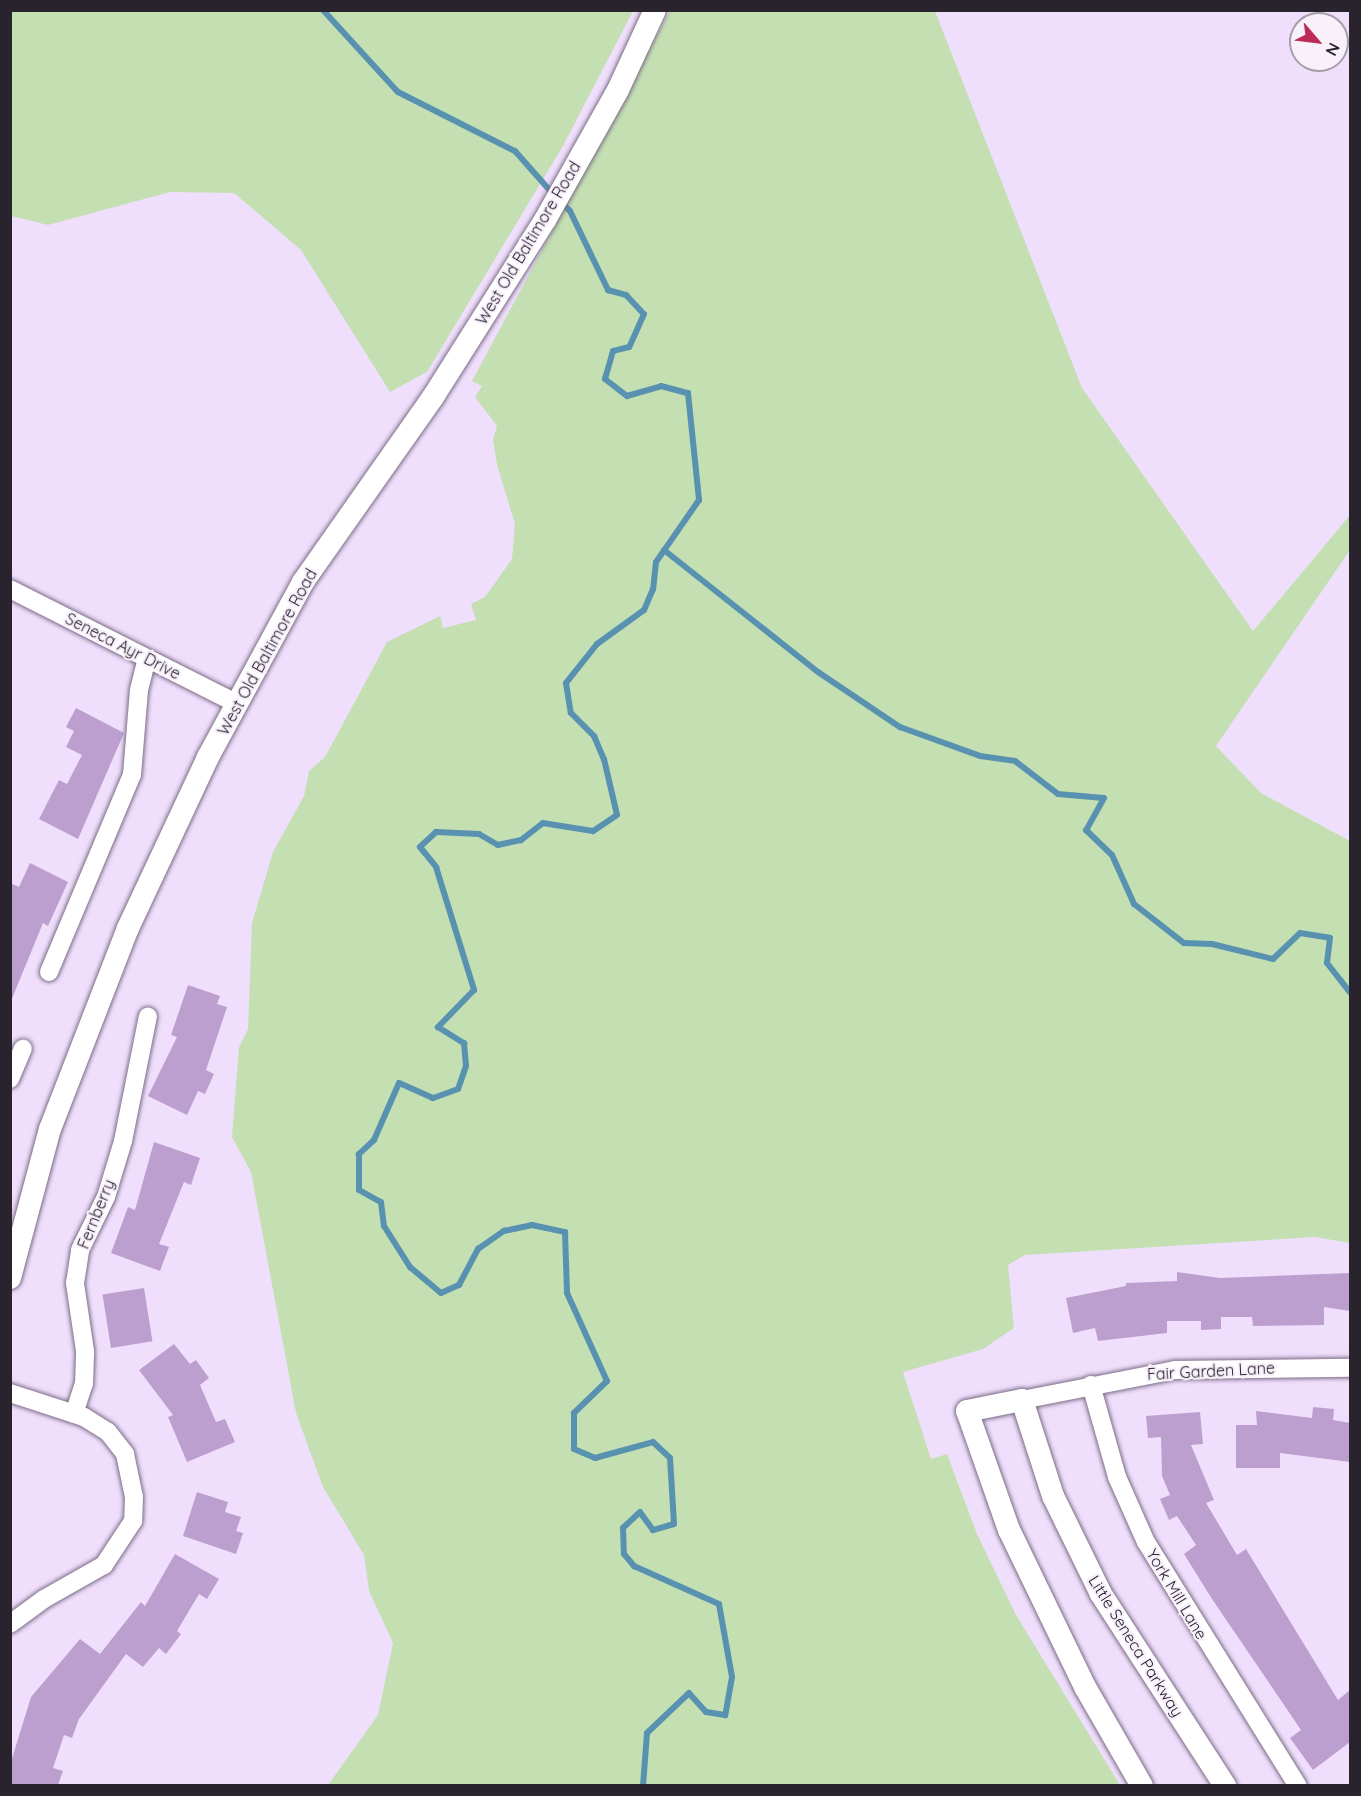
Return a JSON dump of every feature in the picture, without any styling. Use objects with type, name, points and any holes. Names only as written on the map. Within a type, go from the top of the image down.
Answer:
[{"type":"street","name":"West Old Baltimore Road","points":[[10,1278],[50,1128],[128,927],[236,703],[303,582],[433,397],[545,220],[655,10]]},
{"type":"street","name":"Seneca Ayr Drive","points":[[10,590],[236,703]]},
{"type":"street","points":[[49,972],[132,775],[139,690],[147,659]]},
{"type":"street","name":"Fernberry","points":[[74,1414],[84,1384],[85,1351],[75,1283],[80,1250],[106,1197],[123,1141],[148,1016]]},
{"type":"street","points":[[10,1079],[23,1049]]},
{"type":"street","name":"Fair Garden Lane","points":[[1142,1785],[1085,1688],[1009,1530],[967,1411],[1175,1370],[1350,1368]]},
{"type":"street","name":"York Mill Lane","points":[[1091,1385],[1117,1477],[1146,1542],[1298,1785]]},
{"type":"street","points":[[10,1393],[74,1414],[108,1432],[124,1454],[132,1473],[133,1521],[104,1565],[44,1599],[10,1624]]},
{"type":"street","name":"Little Seneca Parkway","points":[[1022,1400],[1053,1496],[1101,1593],[1225,1785]]},
{"type":"green space","points":[[11,10],[633,11],[563,146],[427,372],[390,392],[301,250],[234,193],[170,192],[48,225],[11,216]]},
{"type":"green space","points":[[670,11],[935,11],[1082,388],[1253,631],[1350,515],[1350,550],[1216,746],[1261,793],[1350,841],[1350,1243],[1315,1237],[1025,1255],[1008,1265],[1014,1328],[983,1349],[903,1372],[931,1459],[947,1454],[977,1534],[1016,1615],[1120,1785],[328,1785],[378,1715],[393,1643],[369,1591],[364,1555],[323,1487],[296,1413],[251,1172],[232,1137],[239,1047],[248,1029],[252,923],[273,852],[304,796],[309,771],[325,757],[387,642],[440,616],[443,628],[476,620],[471,604],[485,597],[512,559],[515,524],[497,465],[493,440],[497,426],[475,397],[482,386],[472,381]]},
{"type":"building","points":[[76,708],[124,733],[78,839],[39,819],[59,780],[67,784],[82,755],[66,747],[74,731],[66,727]]},
{"type":"building","points":[[30,863],[68,882],[48,926],[43,923],[11,1001],[10,883],[19,887]]},
{"type":"building","points":[[188,985],[220,996],[217,1004],[227,1007],[206,1070],[214,1074],[205,1094],[198,1091],[187,1115],[148,1096],[177,1037],[171,1035]]},
{"type":"building","points":[[154,1142],[200,1158],[191,1185],[184,1182],[159,1244],[169,1247],[160,1271],[111,1253],[128,1207],[135,1210]]},
{"type":"building","points":[[1177,1272],[1220,1278],[1350,1273],[1350,1311],[1324,1307],[1324,1325],[1253,1326],[1252,1317],[1221,1317],[1221,1329],[1201,1330],[1201,1321],[1167,1321],[1167,1333],[1098,1341],[1095,1328],[1073,1333],[1066,1298],[1126,1286],[1126,1283],[1177,1281]]},
{"type":"building","points":[[144,1288],[152,1341],[111,1348],[103,1295]]},
{"type":"building","points":[[174,1344],[190,1364],[196,1360],[209,1378],[200,1385],[216,1422],[225,1419],[235,1442],[187,1462],[168,1417],[173,1415],[139,1370]]},
{"type":"building","points":[[1313,1407],[1334,1409],[1333,1420],[1350,1423],[1350,1462],[1280,1453],[1280,1468],[1236,1468],[1236,1425],[1257,1425],[1256,1411],[1312,1418]]},
{"type":"building","points":[[1200,1412],[1203,1444],[1191,1445],[1214,1500],[1206,1503],[1237,1555],[1246,1549],[1338,1700],[1350,1690],[1350,1742],[1313,1770],[1290,1738],[1301,1730],[1184,1554],[1196,1545],[1177,1516],[1169,1520],[1160,1499],[1170,1495],[1162,1476],[1161,1437],[1148,1438],[1146,1416]]},
{"type":"building","points":[[197,1492],[228,1502],[225,1512],[241,1517],[236,1531],[243,1533],[236,1554],[183,1536]]},
{"type":"building","points":[[175,1554],[219,1579],[207,1599],[199,1594],[177,1631],[181,1634],[166,1654],[159,1648],[143,1667],[126,1654],[79,1719],[72,1738],[64,1735],[53,1768],[63,1771],[58,1785],[10,1785],[10,1765],[31,1697],[80,1639],[100,1654],[141,1602],[145,1606]]},
{"type":"waterway","points":[[323,10],[398,92],[515,151],[553,194]]},
{"type":"waterway","points":[[560,201],[570,211],[608,290],[626,295],[644,314],[629,347],[613,351],[605,379],[627,396],[661,386],[688,393],[699,500],[656,562],[653,589],[644,610],[597,644],[566,683],[571,713],[594,736],[604,759],[617,815],[593,831],[543,823],[521,840],[498,845],[479,834],[436,832],[420,847],[436,867],[474,990],[438,1027],[464,1043],[466,1066],[458,1089],[433,1098],[399,1083],[374,1140],[359,1154],[359,1190],[381,1202],[384,1226],[410,1267],[441,1293],[459,1285],[478,1249],[504,1231],[532,1225],[565,1232],[567,1293],[607,1381],[574,1413],[574,1449],[595,1458],[653,1442],[670,1458],[674,1524],[653,1530],[640,1512],[623,1528],[624,1554],[634,1566],[719,1604],[732,1677],[725,1715],[706,1712],[689,1693],[647,1733],[643,1786]]},
{"type":"waterway","points":[[664,550],[818,672],[900,727],[980,756],[1015,761],[1058,794],[1104,798],[1086,830],[1112,855],[1134,904],[1184,943],[1212,944],[1273,959],[1300,933],[1330,938],[1327,963],[1350,992]]}]
